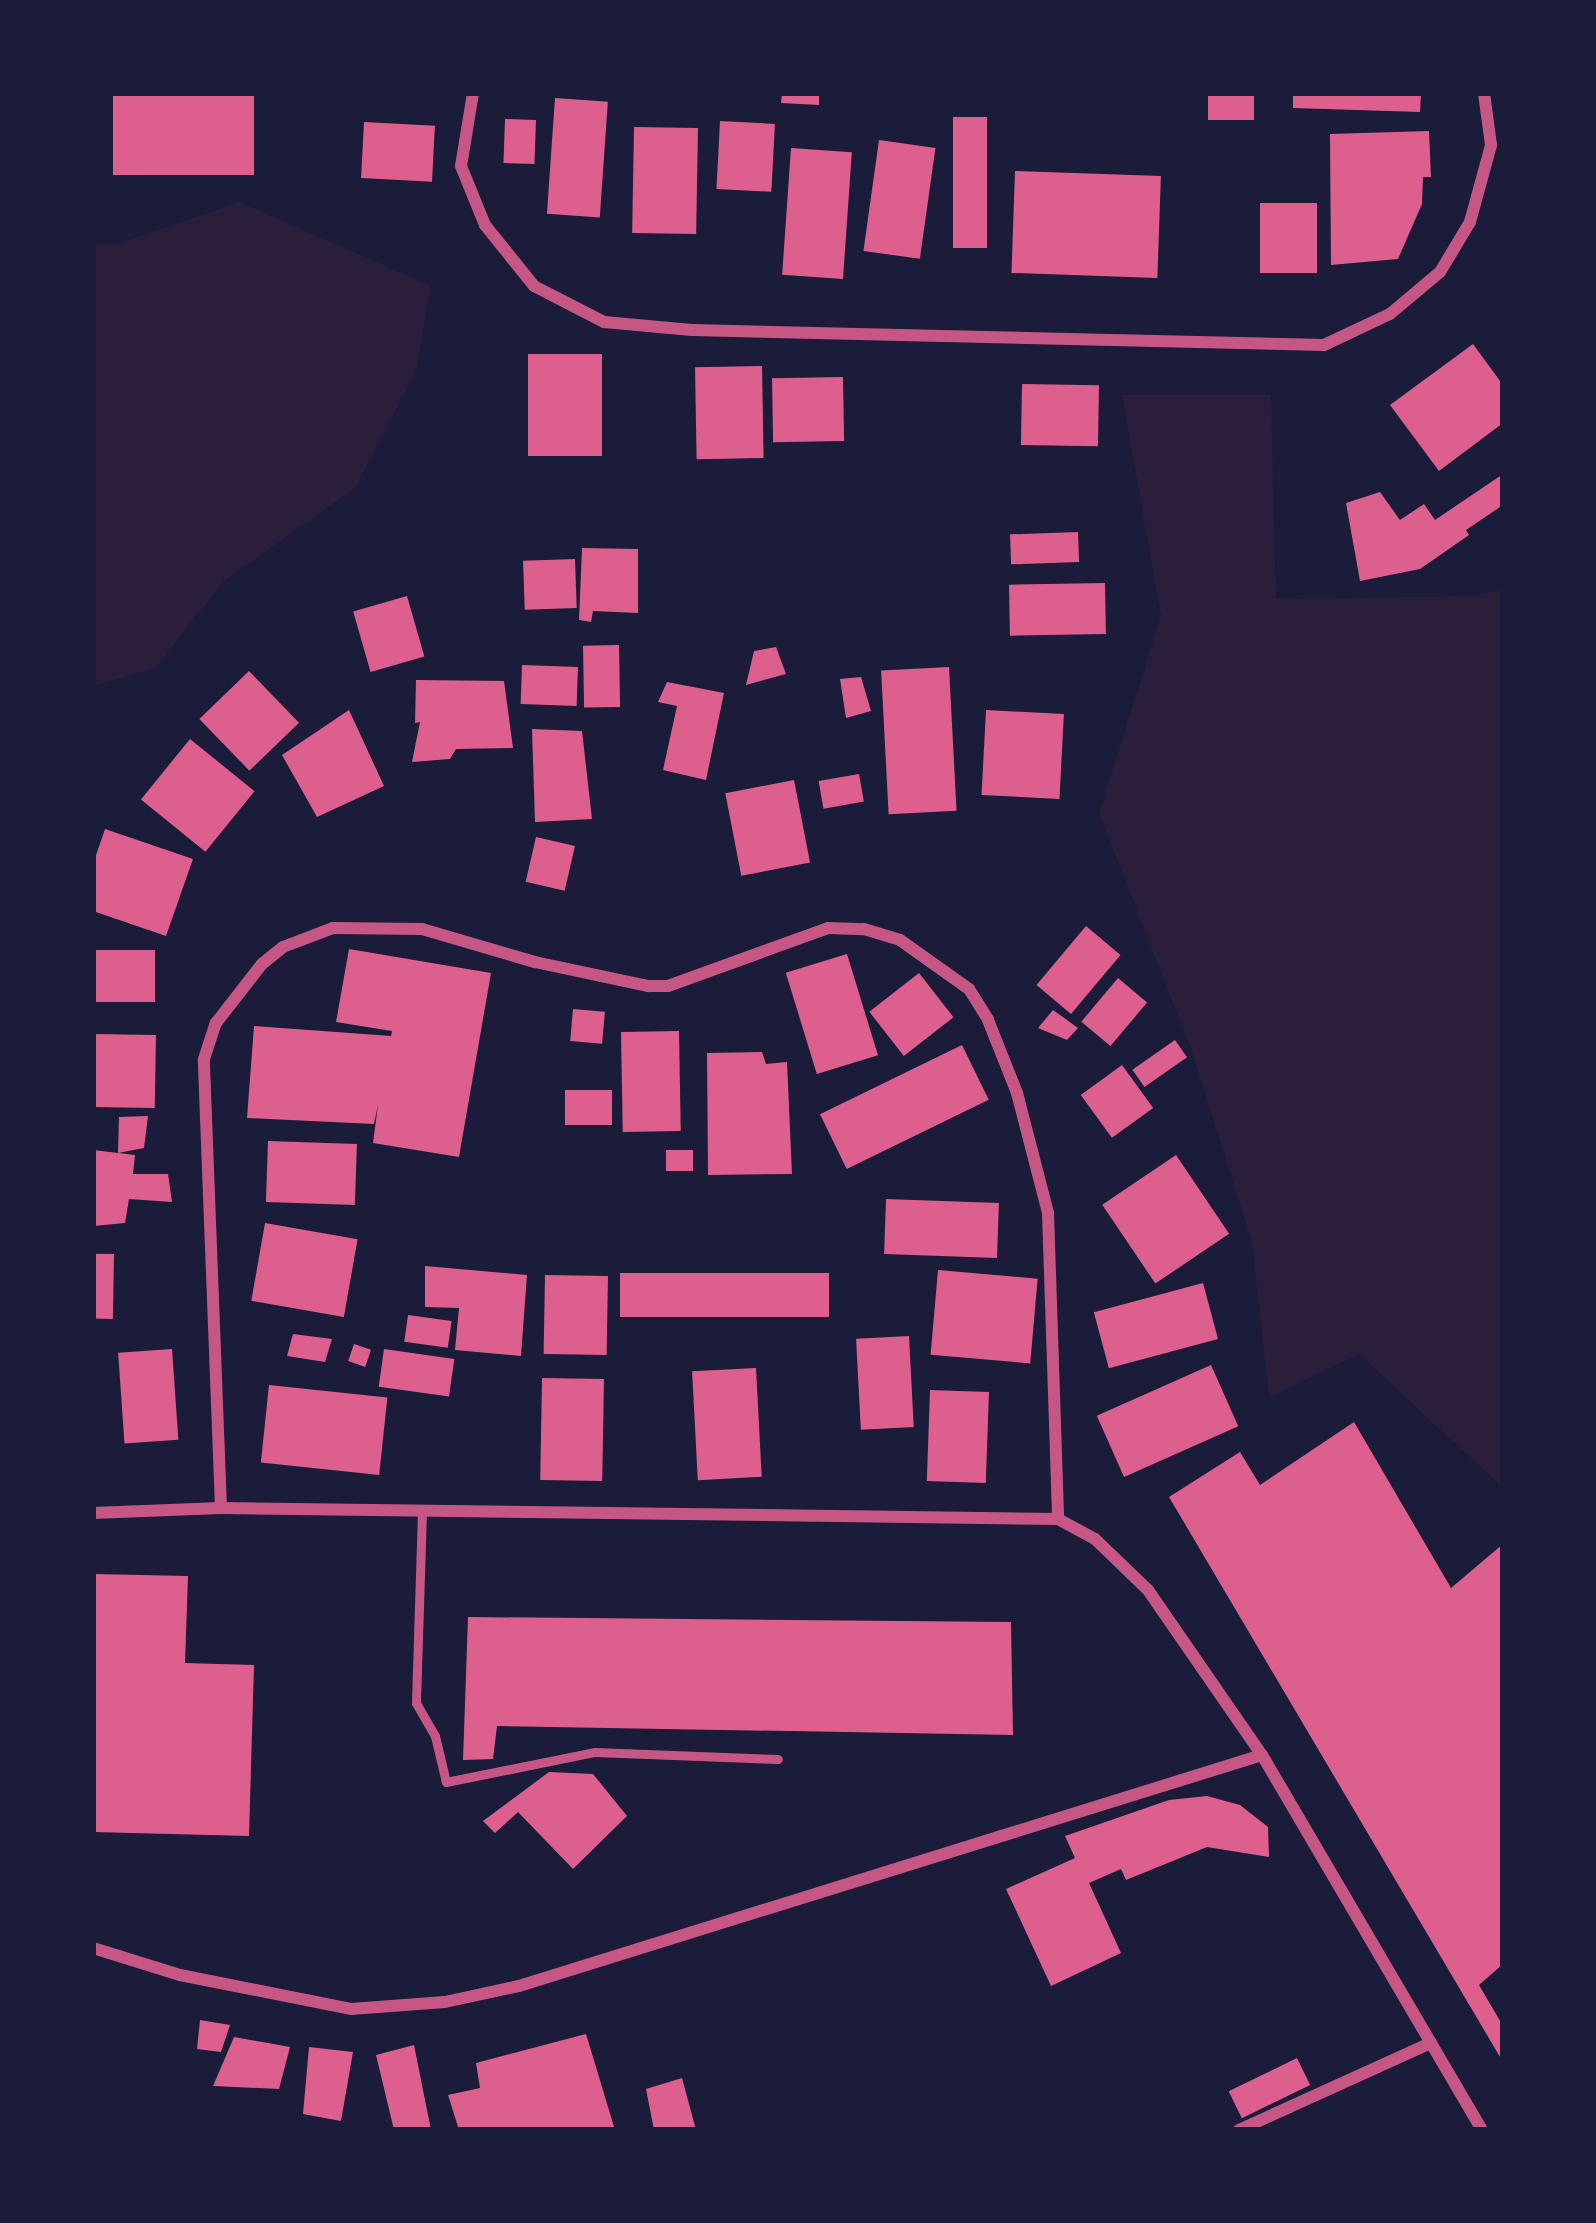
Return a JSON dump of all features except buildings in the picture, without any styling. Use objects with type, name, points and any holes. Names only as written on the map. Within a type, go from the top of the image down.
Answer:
[{"type":"street","points":[[472,93],[461,166],[485,225],[534,286],[604,322],[692,331],[1324,345],[1390,314],[1440,272],[1470,222],[1491,145],[1484,93]]},
{"type":"street","points":[[221,1508],[204,1060],[215,1023],[262,964],[284,947],[333,928],[422,928],[535,962],[632,984],[668,986],[829,928],[864,929],[901,940],[939,964],[969,989],[1003,1056],[1037,1158],[1048,1213],[1058,1520]]},
{"type":"street","points":[[93,1513],[221,1508],[1058,1520],[1121,1559],[1262,1756],[1482,2130]]},
{"type":"street","points":[[93,1948],[180,1976],[351,2009],[446,2002],[519,1986],[1262,1756]]},
{"type":"street","points":[[1239,2130],[1431,2043]]},
{"type":"lane","points":[[422,1511],[416,1702],[435,1736],[446,1782],[595,1752],[778,1760]]},
{"type":"shaded area","points":[[239,202],[431,286],[416,372],[355,488],[224,581],[155,668],[93,686],[93,244],[117,244]]},
{"type":"shaded area","points":[[1122,395],[1271,395],[1276,599],[1473,596],[1503,590],[1503,1488],[1359,1354],[1269,1397],[1252,1242],[1192,1052],[1099,813],[1161,616]]}]
